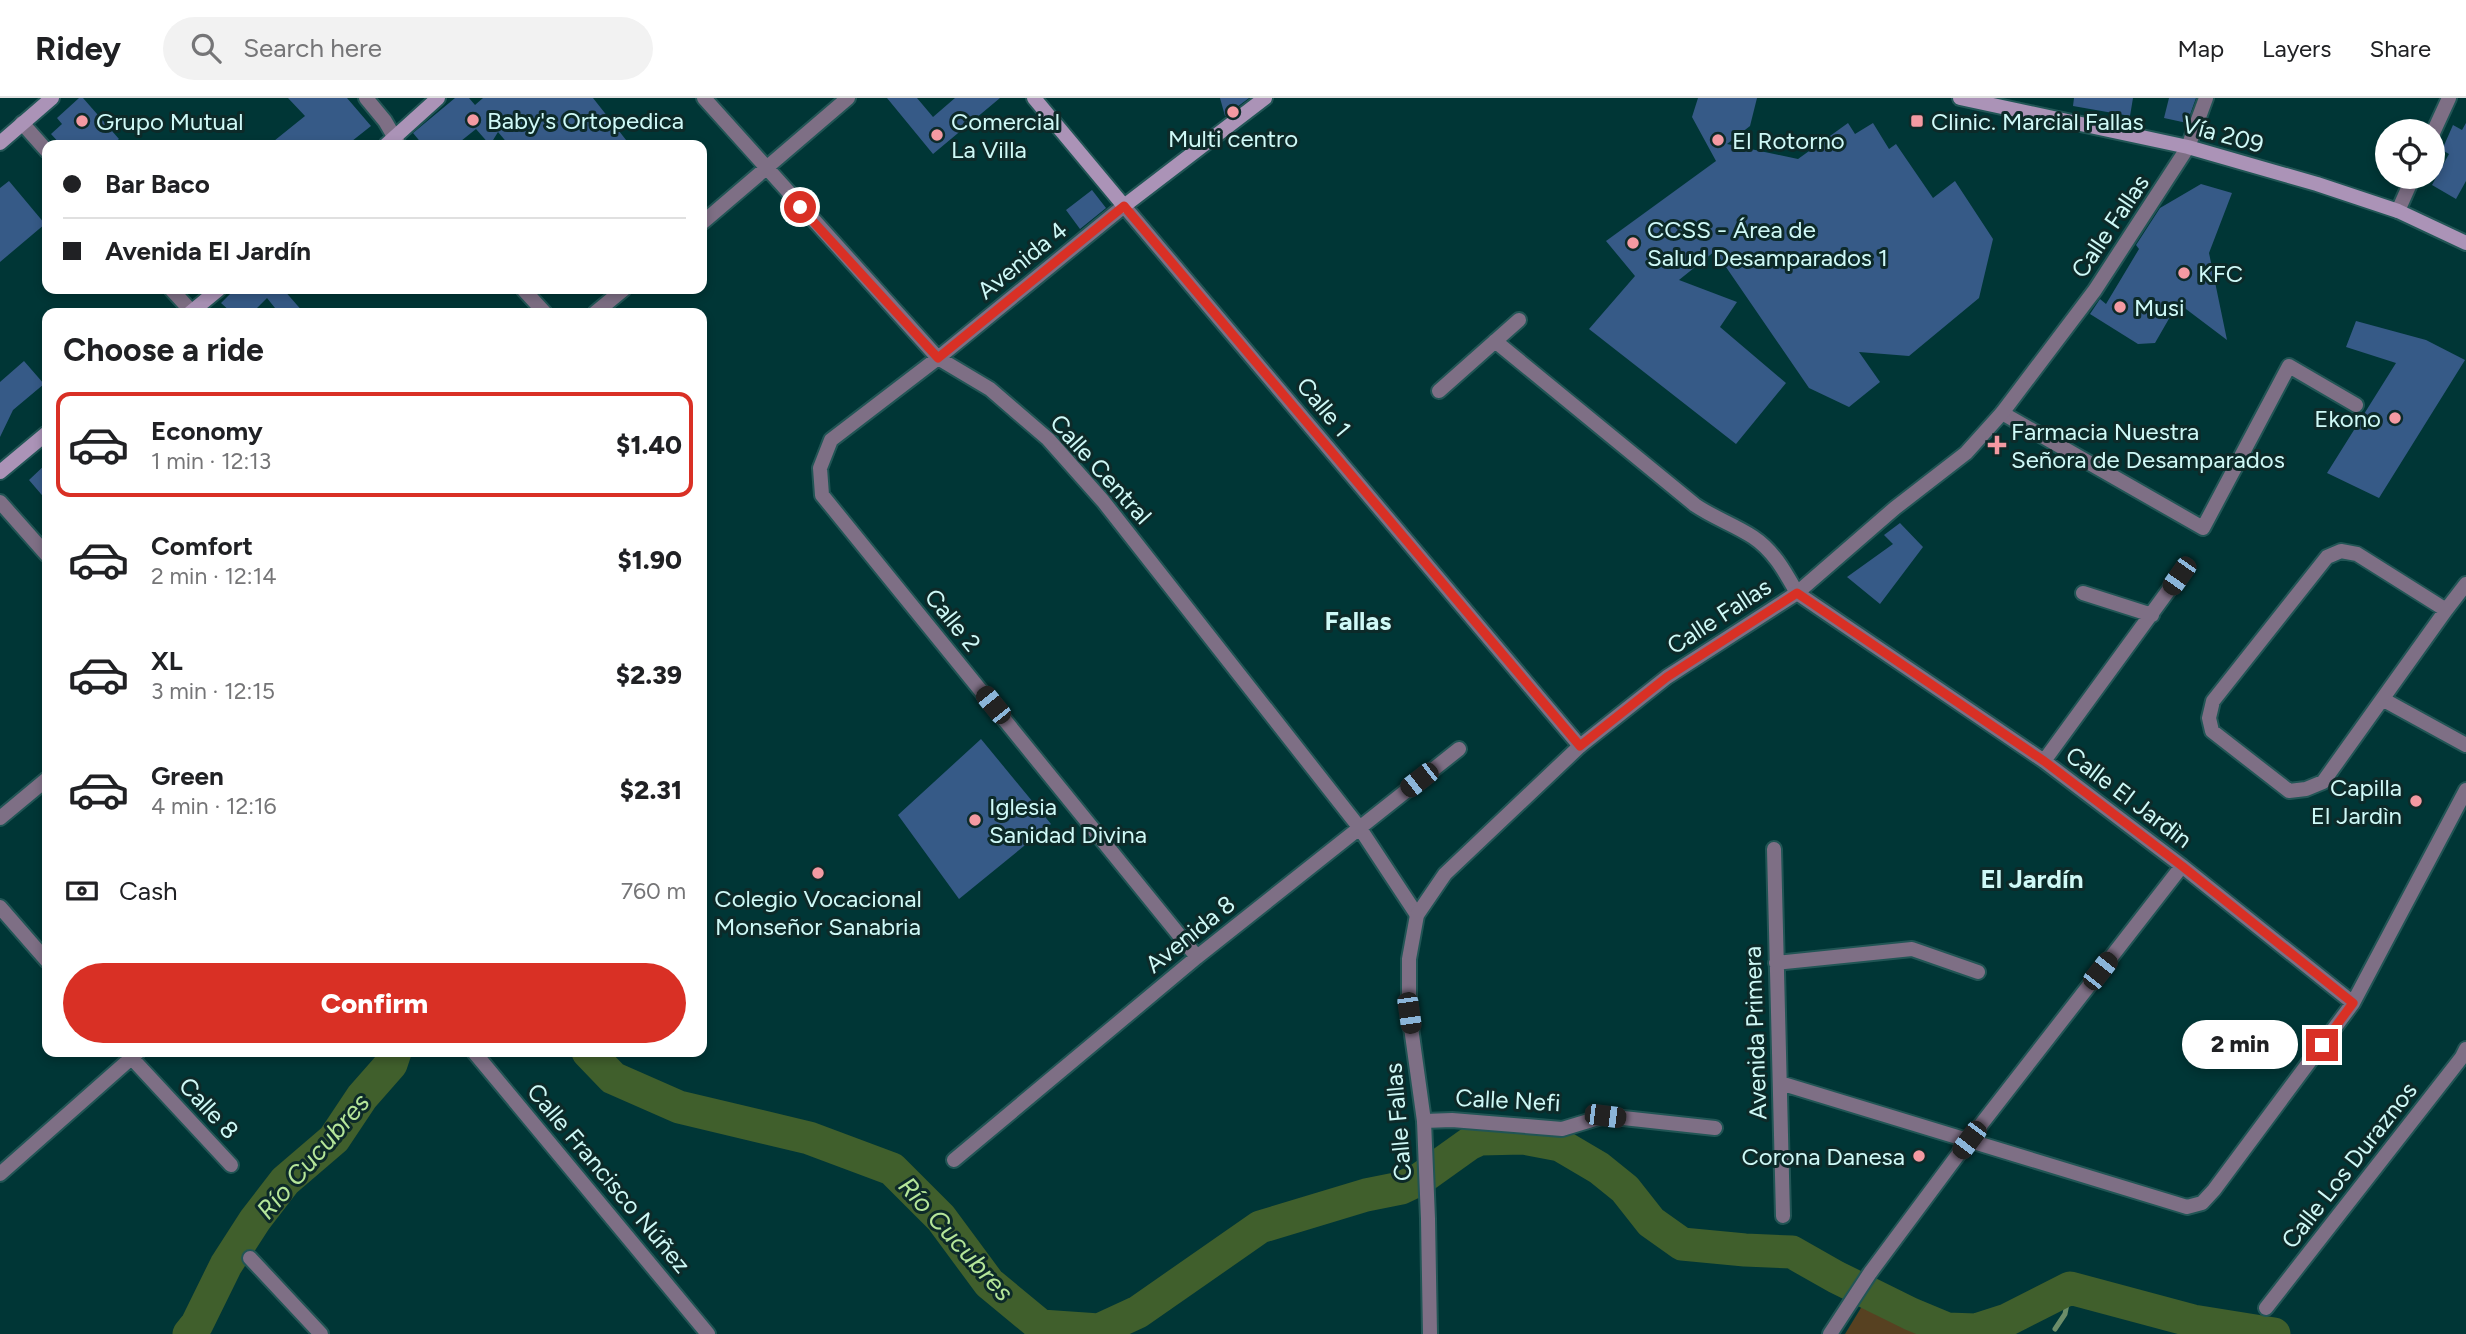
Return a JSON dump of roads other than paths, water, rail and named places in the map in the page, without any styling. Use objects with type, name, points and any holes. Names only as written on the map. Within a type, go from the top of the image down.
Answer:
[{"type":"main road","points":[[0,142],[52,98]]},
{"type":"main road","points":[[395,140],[402,128],[438,98]]},
{"type":"main road","name":"Calle 1","points":[[1034,98],[1124,206]]},
{"type":"main road","name":"Avenida 4","points":[[1124,206],[1265,98]]},
{"type":"main road","name":"Vía 209","points":[[1960,98],[2188,147],[2317,184],[2398,211],[2466,243]]},
{"type":"main road","points":[[198,308],[213,294]]},
{"type":"main road","points":[[0,472],[42,437]]},
{"type":"street","points":[[366,98],[385,121],[392,140]]},
{"type":"street","name":"Calle Central","points":[[704,98],[938,358],[990,389],[1048,439],[1103,501],[1359,827],[1417,915]]},
{"type":"street","points":[[707,219],[848,98]]},
{"type":"street","name":"Calle Fallas","points":[[1430,1334],[1424,1121],[1409,1013],[1409,959],[1417,915],[1445,874],[1580,746],[1667,677],[1797,593],[1895,508],[1966,453],[2002,413],[2095,290],[2188,147],[2206,98]]},
{"type":"street","points":[[2439,119],[2449,98]]},
{"type":"street","points":[[22,123],[42,145]]},
{"type":"street","points":[[2398,211],[2408,189]]},
{"type":"street","name":"Avenida 4","points":[[820,468],[831,440],[938,358],[1124,206]]},
{"type":"street","name":"Calle 1","points":[[1124,206],[1580,746]]},
{"type":"street","points":[[175,294],[188,308]]},
{"type":"street","points":[[528,294],[540,308]]},
{"type":"street","points":[[601,308],[618,294]]},
{"type":"street","points":[[1438,391],[1519,320]]},
{"type":"street","points":[[1495,341],[1695,505],[1752,536],[1768,549],[1782,565],[1797,593]]},
{"type":"street","points":[[2002,413],[2203,528],[2289,366],[2356,405]]},
{"type":"street","name":"Calle 2","points":[[820,468],[822,495],[1197,957]]},
{"type":"street","points":[[0,502],[42,549]]},
{"type":"street","points":[[2446,610],[2357,554],[2341,551],[2327,557],[2214,701],[2209,718],[2212,731],[2289,791],[2306,789],[2323,782],[2466,584]]},
{"type":"street","points":[[2044,761],[2179,576]]},
{"type":"street","name":"Calle El Jardìn","points":[[1797,593],[2044,761],[2182,866],[2353,1003]]},
{"type":"street","points":[[2083,593],[2152,615]]},
{"type":"street","points":[[2384,700],[2466,745]]},
{"type":"street","name":"Avenida 8","points":[[954,1160],[1197,957],[1459,749]]},
{"type":"street","points":[[0,818],[42,783]]},
{"type":"street","points":[[1780,1083],[2187,1207],[2202,1203],[2353,1003],[2466,790]]},
{"type":"street","name":"Avenida Primera","points":[[1774,849],[1783,1216]]},
{"type":"street","points":[[1830,1334],[1870,1273],[1969,1140],[2182,866]]},
{"type":"street","points":[[0,907],[42,955]]},
{"type":"street","points":[[1776,963],[1913,948],[1978,972]]},
{"type":"street","name":"Calle Los Duraznos","points":[[2266,1308],[2466,1049]]},
{"type":"street","points":[[0,1174],[129,1057]]},
{"type":"street","name":"Calle 8","points":[[135,1057],[231,1165]]},
{"type":"street","name":"Calle Francisco Núñez","points":[[478,1057],[708,1334]]},
{"type":"street","name":"Calle Nefi","points":[[1424,1121],[1452,1120],[1562,1129],[1605,1116],[1715,1128]]},
{"type":"street","points":[[250,1258],[321,1334]]},
{"type":"waterway","name":"Río Cucubres","points":[[189,1334],[197,1324],[226,1265],[255,1220],[285,1181],[334,1139],[362,1097],[391,1064],[393,1057]]},
{"type":"waterway","name":"Río Cucubres","points":[[593,1057],[613,1078],[679,1107],[809,1138],[892,1169],[941,1218],[989,1283],[1041,1326],[1099,1330],[1138,1312],[1260,1227],[1366,1195],[1401,1188],[1420,1179],[1480,1139],[1523,1138],[1560,1145],[1599,1168],[1625,1189],[1651,1222],[1682,1244],[1792,1252],[1836,1277],[1947,1329],[1976,1330],[2007,1320],[2070,1288],[2193,1321],[2274,1334]]},
{"type":"waterway","points":[[2055,1329],[2065,1314],[2070,1288]]},
{"type":"place","name":"Multi centro","points":[[1233,112]]},
{"type":"place","name":"Baby's Ortopedica","points":[[473,120]]},
{"type":"place","name":"Grupo Mutual","points":[[82,121]]},
{"type":"place","name":"Clinic. Marcial Fallas","points":[[1917,121]]},
{"type":"place","name":"Comercial La Villa","points":[[937,135]]},
{"type":"place","name":"El Rotorno","points":[[1718,140]]},
{"type":"place","name":"CCSS - Área de Salud Desamparados 1","points":[[1633,243]]},
{"type":"place","name":"KFC","points":[[2184,273]]},
{"type":"place","name":"Musi","points":[[2120,307]]},
{"type":"place","name":"Ekono","points":[[2395,418]]},
{"type":"place","name":"Farmacia Nuestra Señora de Desamparados","points":[[1997,445]]},
{"type":"place","name":"Capilla El Jardìn","points":[[2416,801]]},
{"type":"place","name":"Iglesia Sanidad Divina","points":[[975,820]]},
{"type":"place","name":"Colegio Vocacional Monseñor Sanabria","points":[[818,873]]},
{"type":"place","name":"Corona Danesa","points":[[1919,1156]]},
{"type":"district","name":"Fallas","points":[[1358,621]]},
{"type":"district","name":"El Jardín","points":[[2032,879]]}]
